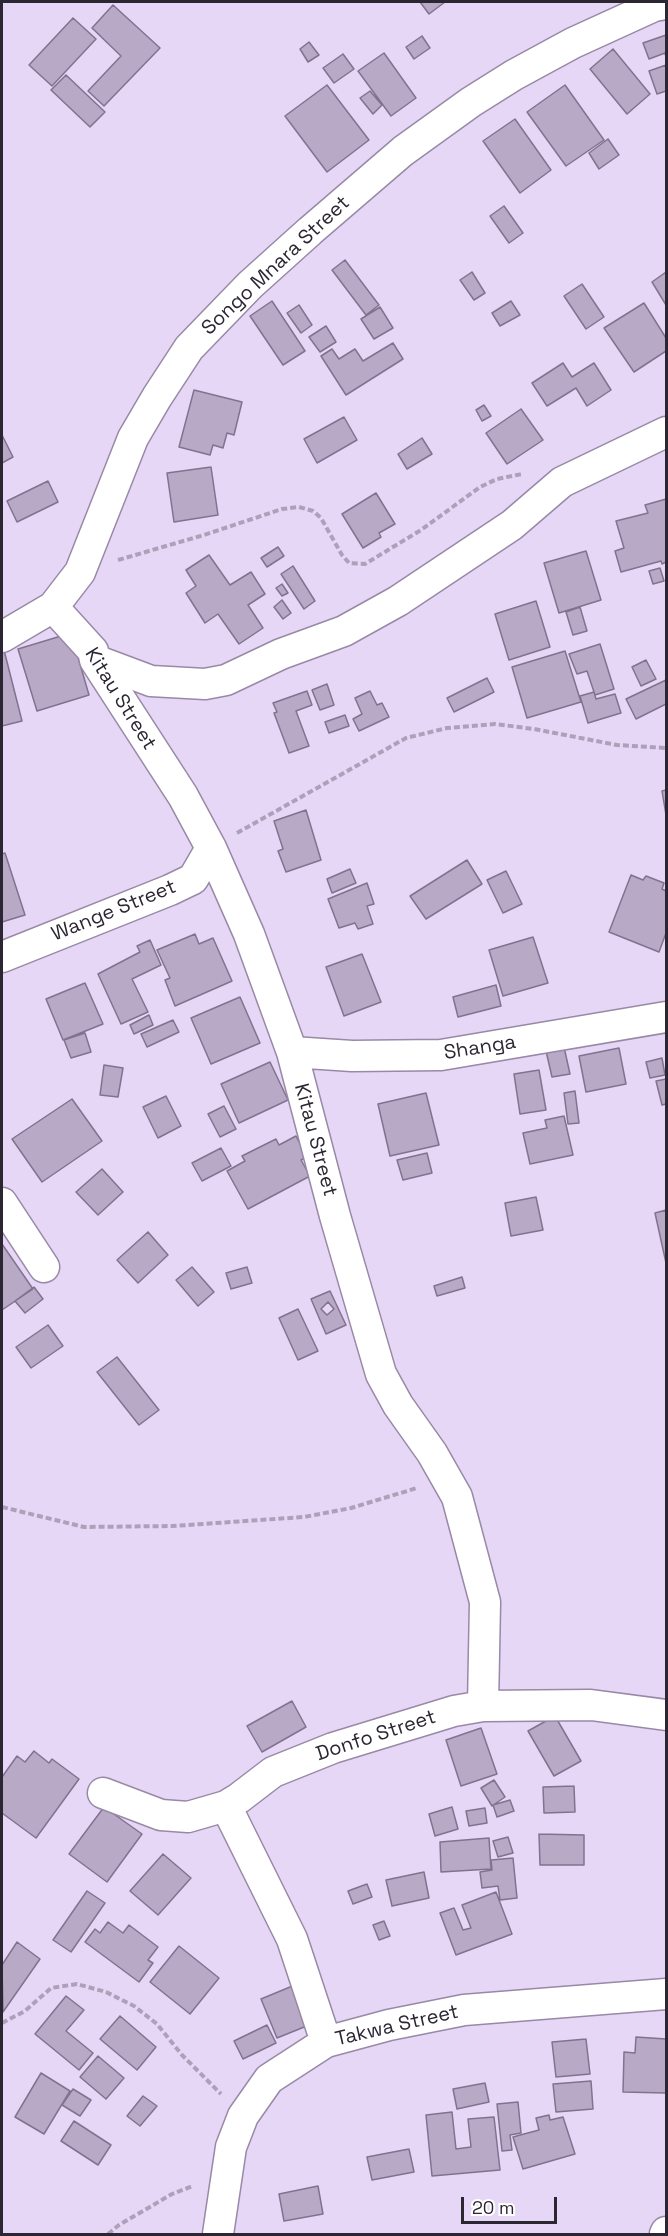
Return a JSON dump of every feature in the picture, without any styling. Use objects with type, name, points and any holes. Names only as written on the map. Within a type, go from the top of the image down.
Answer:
[{"type":"street","name":"Songo Mnara Street","points":[[2,637],[53,607],[80,572],[133,438],[157,397],[189,348],[250,285],[403,151],[471,102],[514,75],[573,43],[654,6],[666,4]]},
{"type":"street","points":[[95,660],[152,681],[205,684],[226,680],[281,654],[344,631],[398,601],[512,525],[562,482],[666,432]]},
{"type":"street","name":"Kitau Street","points":[[53,607],[93,651],[95,660],[183,796],[211,848],[253,944],[292,1052],[335,1216],[381,1374],[398,1405],[432,1453],[457,1497],[485,1602],[483,1706]]},
{"type":"street","name":"Wange Street","points":[[2,957],[193,879],[211,848]]},
{"type":"street","name":"Shanga","points":[[292,1052],[351,1056],[441,1055],[666,1017]]},
{"type":"street","points":[[2,1203],[44,1267]]},
{"type":"street","name":"Donfo Street","points":[[104,1793],[161,1815],[188,1817],[226,1806],[273,1772],[333,1748],[454,1711],[483,1706],[591,1704],[666,1715]]},
{"type":"street","points":[[226,1806],[292,1939],[326,2042]]},
{"type":"street","name":"Takwa Street","points":[[218,2235],[231,2147],[243,2116],[269,2079],[326,2042],[389,2025],[464,2010],[666,1994]]},
{"type":"path","points":[[80,572],[282,509],[299,507],[313,511],[321,518],[349,563],[365,564],[421,530],[480,487],[497,479],[519,474],[539,473],[550,475],[562,482]]},
{"type":"path","points":[[211,848],[405,738],[447,728],[495,724],[617,745],[666,748]]},
{"type":"path","points":[[2,1507],[84,1527],[173,1526],[304,1517],[351,1508],[446,1479]]},
{"type":"path","points":[[2,2023],[25,2011],[51,1988],[77,1984],[106,1992],[134,2006],[158,2024],[182,2055],[243,2116]]},
{"type":"path","points":[[108,2235],[119,2225],[172,2194],[227,2171]]},
{"type":"building","points":[[420,2],[445,2],[429,14]]},
{"type":"building","points":[[113,5],[160,48],[104,106],[88,91],[121,56],[92,28]]},
{"type":"building","points":[[73,18],[96,39],[52,86],[29,65]]},
{"type":"building","points":[[666,35],[666,57],[665,53],[649,59],[643,43]]},
{"type":"building","points":[[422,36],[430,48],[414,59],[406,47]]},
{"type":"building","points":[[309,42],[319,55],[308,62],[300,49]]},
{"type":"building","points":[[613,49],[650,94],[627,114],[590,69]]},
{"type":"building","points":[[384,53],[416,98],[391,116],[358,71]]},
{"type":"building","points":[[343,54],[354,69],[334,83],[323,68]]},
{"type":"building","points":[[666,65],[666,91],[657,94],[649,71]]},
{"type":"building","points":[[66,75],[105,112],[90,127],[51,90]]},
{"type":"building","points":[[327,85],[369,140],[327,172],[285,116]]},
{"type":"building","points":[[565,85],[604,140],[566,166],[527,112]]},
{"type":"building","points":[[370,91],[382,105],[373,114],[360,98]]},
{"type":"building","points":[[515,119],[551,170],[520,193],[483,141]]},
{"type":"building","points":[[608,139],[619,155],[599,169],[589,153]]},
{"type":"building","points":[[504,206],[523,233],[509,243],[490,216]]},
{"type":"building","points":[[345,260],[379,305],[366,315],[332,270]]},
{"type":"building","points":[[472,272],[485,293],[474,300],[460,280]]},
{"type":"building","points":[[666,272],[666,305],[652,282]]},
{"type":"building","points":[[582,284],[604,317],[586,329],[564,296]]},
{"type":"building","points":[[272,301],[305,351],[283,365],[250,316]]},
{"type":"building","points":[[511,301],[520,315],[500,326],[492,313]]},
{"type":"building","points":[[644,303],[666,338],[666,351],[634,372],[604,328]]},
{"type":"building","points":[[299,305],[312,325],[301,333],[287,313]]},
{"type":"building","points":[[380,307],[393,328],[374,339],[361,319]]},
{"type":"building","points":[[326,326],[336,342],[320,352],[309,337]]},
{"type":"building","points":[[393,343],[403,359],[346,395],[321,356],[332,349],[339,359],[355,349],[363,361]]},
{"type":"building","points":[[563,363],[572,377],[594,363],[611,390],[587,406],[576,388],[547,406],[532,383]]},
{"type":"building","points":[[194,390],[242,402],[234,435],[227,433],[223,448],[213,445],[210,455],[179,447]]},
{"type":"building","points":[[484,405],[491,416],[482,421],[476,410]]},
{"type":"building","points":[[521,409],[543,440],[507,464],[486,433]]},
{"type":"building","points":[[344,417],[357,440],[317,463],[304,439]]},
{"type":"building","points":[[2,435],[13,457],[2,463]]},
{"type":"building","points":[[422,438],[432,454],[407,469],[398,454]]},
{"type":"building","points":[[211,467],[218,515],[174,522],[167,473]]},
{"type":"building","points":[[48,481],[58,502],[17,522],[7,501]]},
{"type":"building","points":[[376,493],[395,524],[379,533],[381,537],[363,548],[342,514]]},
{"type":"building","points":[[666,499],[666,562],[662,564],[661,561],[621,572],[615,551],[624,548],[616,521],[648,513],[645,505]]},
{"type":"building","points":[[278,547],[284,556],[267,567],[261,558]]},
{"type":"building","points":[[586,551],[601,600],[559,613],[544,563]]},
{"type":"building","points":[[209,555],[230,585],[251,572],[265,594],[248,605],[263,628],[239,644],[218,614],[205,623],[186,593],[196,586],[186,570]]},
{"type":"building","points":[[293,566],[315,601],[304,609],[281,574]]},
{"type":"building","points":[[660,568],[664,581],[653,584],[649,571]]},
{"type":"building","points":[[282,584],[288,593],[282,596],[276,588]]},
{"type":"building","points":[[282,600],[291,613],[283,619],[274,607]]},
{"type":"building","points":[[536,601],[550,647],[509,660],[495,614]]},
{"type":"building","points":[[580,607],[587,631],[573,635],[566,612]]},
{"type":"building","points":[[71,633],[89,695],[37,711],[18,649]]},
{"type":"building","points":[[600,644],[614,689],[595,695],[587,671],[577,674],[569,654]]},
{"type":"building","points":[[4,650],[22,721],[2,726],[2,651]]},
{"type":"building","points":[[565,651],[581,702],[527,718],[512,667]]},
{"type":"building","points":[[646,660],[656,679],[641,686],[632,667]]},
{"type":"building","points":[[487,678],[494,692],[454,712],[447,698]]},
{"type":"building","points":[[666,680],[666,704],[636,719],[626,699]]},
{"type":"building","points":[[327,684],[334,705],[320,710],[312,690]]},
{"type":"building","points":[[307,691],[312,705],[296,711],[309,746],[289,753],[274,713],[277,712],[273,703]]},
{"type":"building","points":[[370,691],[377,705],[382,703],[389,717],[359,731],[353,719],[362,714],[355,698]]},
{"type":"building","points":[[594,692],[596,699],[615,694],[621,713],[588,723],[580,696]]},
{"type":"building","points":[[345,715],[349,726],[329,733],[325,722]]},
{"type":"building","points":[[666,790],[666,815],[662,791]]},
{"type":"building","points":[[306,810],[321,860],[286,872],[278,851],[283,849],[274,821]]},
{"type":"building","points":[[5,853],[25,915],[2,922],[2,854]]},
{"type":"building","points":[[467,860],[482,884],[426,919],[410,896]]},
{"type":"building","points":[[350,869],[356,883],[332,893],[327,879]]},
{"type":"building","points":[[506,871],[522,904],[503,913],[487,880]]},
{"type":"building","points":[[631,875],[643,880],[646,876],[664,883],[662,889],[666,891],[666,933],[659,952],[609,932]]},
{"type":"building","points":[[367,883],[374,904],[367,906],[373,924],[358,929],[355,923],[339,928],[328,899]]},
{"type":"building","points":[[195,934],[199,944],[213,938],[232,981],[175,1006],[165,980],[170,978],[157,950]]},
{"type":"building","points":[[533,937],[548,983],[503,996],[489,950]]},
{"type":"building","points":[[150,940],[161,965],[132,979],[148,1012],[121,1024],[98,974],[140,952],[137,946]]},
{"type":"building","points":[[362,954],[381,1002],[344,1016],[326,967]]},
{"type":"building","points":[[85,983],[103,1024],[63,1040],[46,999]]},
{"type":"building","points":[[496,985],[501,1006],[458,1017],[453,997]]},
{"type":"building","points":[[240,997],[260,1043],[211,1064],[191,1018]]},
{"type":"building","points":[[149,1015],[153,1025],[134,1034],[130,1025]]},
{"type":"building","points":[[173,1020],[179,1032],[147,1047],[141,1034]]},
{"type":"building","points":[[85,1033],[91,1052],[71,1058],[64,1040]]},
{"type":"building","points":[[564,1047],[570,1074],[552,1077],[546,1051]]},
{"type":"building","points":[[619,1048],[626,1084],[586,1092],[579,1056]]},
{"type":"building","points":[[662,1058],[665,1075],[650,1078],[646,1062]]},
{"type":"building","points":[[270,1062],[288,1100],[239,1123],[221,1084]]},
{"type":"building","points":[[104,1065],[123,1068],[118,1097],[100,1095]]},
{"type":"building","points":[[539,1070],[546,1110],[520,1114],[514,1074]]},
{"type":"building","points":[[666,1079],[666,1104],[662,1105],[656,1081]]},
{"type":"building","points":[[575,1091],[579,1123],[568,1124],[564,1093]]},
{"type":"building","points":[[426,1093],[439,1145],[390,1156],[378,1104]]},
{"type":"building","points":[[166,1096],[181,1126],[158,1138],[143,1107]]},
{"type":"building","points":[[72,1099],[102,1141],[42,1182],[12,1139]]},
{"type":"building","points":[[224,1106],[236,1129],[220,1137],[208,1114]]},
{"type":"building","points":[[564,1116],[573,1155],[530,1164],[523,1133],[547,1128],[545,1120]]},
{"type":"building","points":[[296,1136],[307,1157],[301,1160],[310,1176],[248,1209],[227,1171],[245,1161],[242,1156],[276,1139],[279,1145]]},
{"type":"building","points":[[221,1148],[231,1166],[202,1181],[192,1163]]},
{"type":"building","points":[[427,1153],[432,1173],[403,1180],[397,1160]]},
{"type":"building","points":[[102,1169],[123,1192],[98,1215],[76,1192]]},
{"type":"building","points":[[536,1197],[543,1230],[511,1236],[505,1203]]},
{"type":"building","points":[[666,1210],[666,1263],[655,1213]]},
{"type":"building","points":[[148,1232],[168,1255],[138,1283],[117,1260]]},
{"type":"building","points":[[2,1244],[33,1289],[2,1310]]},
{"type":"building","points":[[192,1267],[214,1292],[198,1306],[176,1280]]},
{"type":"building","points":[[247,1267],[252,1283],[231,1289],[226,1273]]},
{"type":"building","points":[[462,1277],[465,1288],[437,1296],[434,1286]]},
{"type":"building","points":[[34,1287],[43,1299],[25,1313],[15,1301]]},
{"type":"building","points":[[330,1291],[346,1325],[326,1334],[311,1299]],"holes":[[[328,1302],[334,1309],[327,1315],[321,1309]]]},
{"type":"building","points":[[298,1309],[318,1351],[298,1360],[279,1318]]},
{"type":"building","points":[[48,1325],[63,1346],[31,1368],[16,1347]]},
{"type":"building","points":[[117,1357],[159,1410],[139,1425],[97,1372]]},
{"type":"building","points":[[292,1701],[306,1727],[262,1752],[247,1726]]},
{"type":"building","points":[[555,1716],[581,1761],[554,1776],[528,1731]]},
{"type":"building","points":[[481,1728],[497,1774],[461,1786],[446,1740]]},
{"type":"building","points":[[34,1751],[49,1763],[52,1759],[79,1779],[36,1838],[2,1813],[2,1777],[17,1756],[25,1762]]},
{"type":"building","points":[[494,1780],[505,1797],[492,1806],[481,1788]]},
{"type":"building","points":[[574,1786],[575,1812],[544,1813],[543,1787]]},
{"type":"building","points":[[510,1800],[514,1811],[497,1817],[493,1805]]},
{"type":"building","points":[[104,1807],[142,1834],[107,1882],[69,1854]]},
{"type":"building","points":[[452,1807],[458,1829],[435,1836],[429,1814]]},
{"type":"building","points":[[485,1808],[487,1823],[469,1826],[466,1811]]},
{"type":"building","points":[[539,1834],[584,1835],[584,1865],[540,1865]]},
{"type":"building","points":[[508,1837],[513,1853],[498,1857],[493,1841]]},
{"type":"building","points":[[489,1838],[491,1869],[441,1872],[440,1842]]},
{"type":"building","points":[[163,1854],[191,1878],[158,1915],[130,1891]]},
{"type":"building","points":[[513,1858],[517,1898],[500,1900],[498,1886],[482,1888],[480,1872],[492,1870],[491,1860]]},
{"type":"building","points":[[424,1872],[429,1898],[392,1906],[386,1880]]},
{"type":"building","points":[[367,1884],[372,1897],[353,1904],[348,1891]]},
{"type":"building","points":[[87,1891],[105,1903],[71,1952],[53,1940]]},
{"type":"building","points":[[496,1892],[512,1934],[456,1955],[440,1913],[454,1908],[463,1930],[471,1928],[462,1905]]},
{"type":"building","points":[[384,1921],[390,1936],[379,1940],[373,1925]]},
{"type":"building","points":[[108,1922],[123,1933],[129,1925],[158,1947],[148,1960],[153,1963],[139,1982],[85,1942],[95,1929],[100,1933]]},
{"type":"building","points":[[17,1942],[40,1959],[3,2012],[2,1965]]},
{"type":"building","points":[[179,1946],[219,1978],[190,2014],[150,1982]]},
{"type":"building","points":[[307,1980],[324,2019],[277,2038],[261,1999]]},
{"type":"building","points":[[66,1996],[84,2010],[66,2031],[93,2053],[79,2070],[35,2034]]},
{"type":"building","points":[[120,2016],[156,2047],[137,2070],[100,2039]]},
{"type":"building","points":[[267,2025],[276,2043],[243,2059],[234,2041]]},
{"type":"building","points":[[636,2037],[666,2039],[666,2093],[623,2092],[624,2052],[635,2053]]},
{"type":"building","points":[[586,2039],[590,2074],[556,2077],[552,2042]]},
{"type":"building","points":[[98,2056],[124,2078],[106,2099],[80,2077]]},
{"type":"building","points":[[41,2073],[70,2091],[44,2134],[15,2117]]},
{"type":"building","points":[[591,2081],[593,2109],[556,2112],[553,2084]]},
{"type":"building","points":[[485,2083],[489,2102],[457,2109],[453,2089]]},
{"type":"building","points":[[73,2089],[91,2100],[80,2116],[62,2105]]},
{"type":"building","points":[[143,2096],[157,2106],[140,2126],[127,2116]]},
{"type":"building","points":[[518,2102],[521,2133],[510,2135],[512,2150],[502,2151],[497,2104]]},
{"type":"building","points":[[452,2112],[456,2149],[471,2147],[468,2119],[494,2117],[500,2170],[432,2176],[426,2115]]},
{"type":"building","points":[[549,2115],[550,2120],[563,2117],[575,2154],[523,2169],[513,2137],[539,2130],[536,2118]]},
{"type":"building","points":[[74,2121],[111,2145],[98,2165],[61,2141]]},
{"type":"building","points":[[409,2149],[414,2172],[372,2180],[367,2157]]},
{"type":"building","points":[[318,2186],[323,2214],[284,2221],[279,2194]]}]
